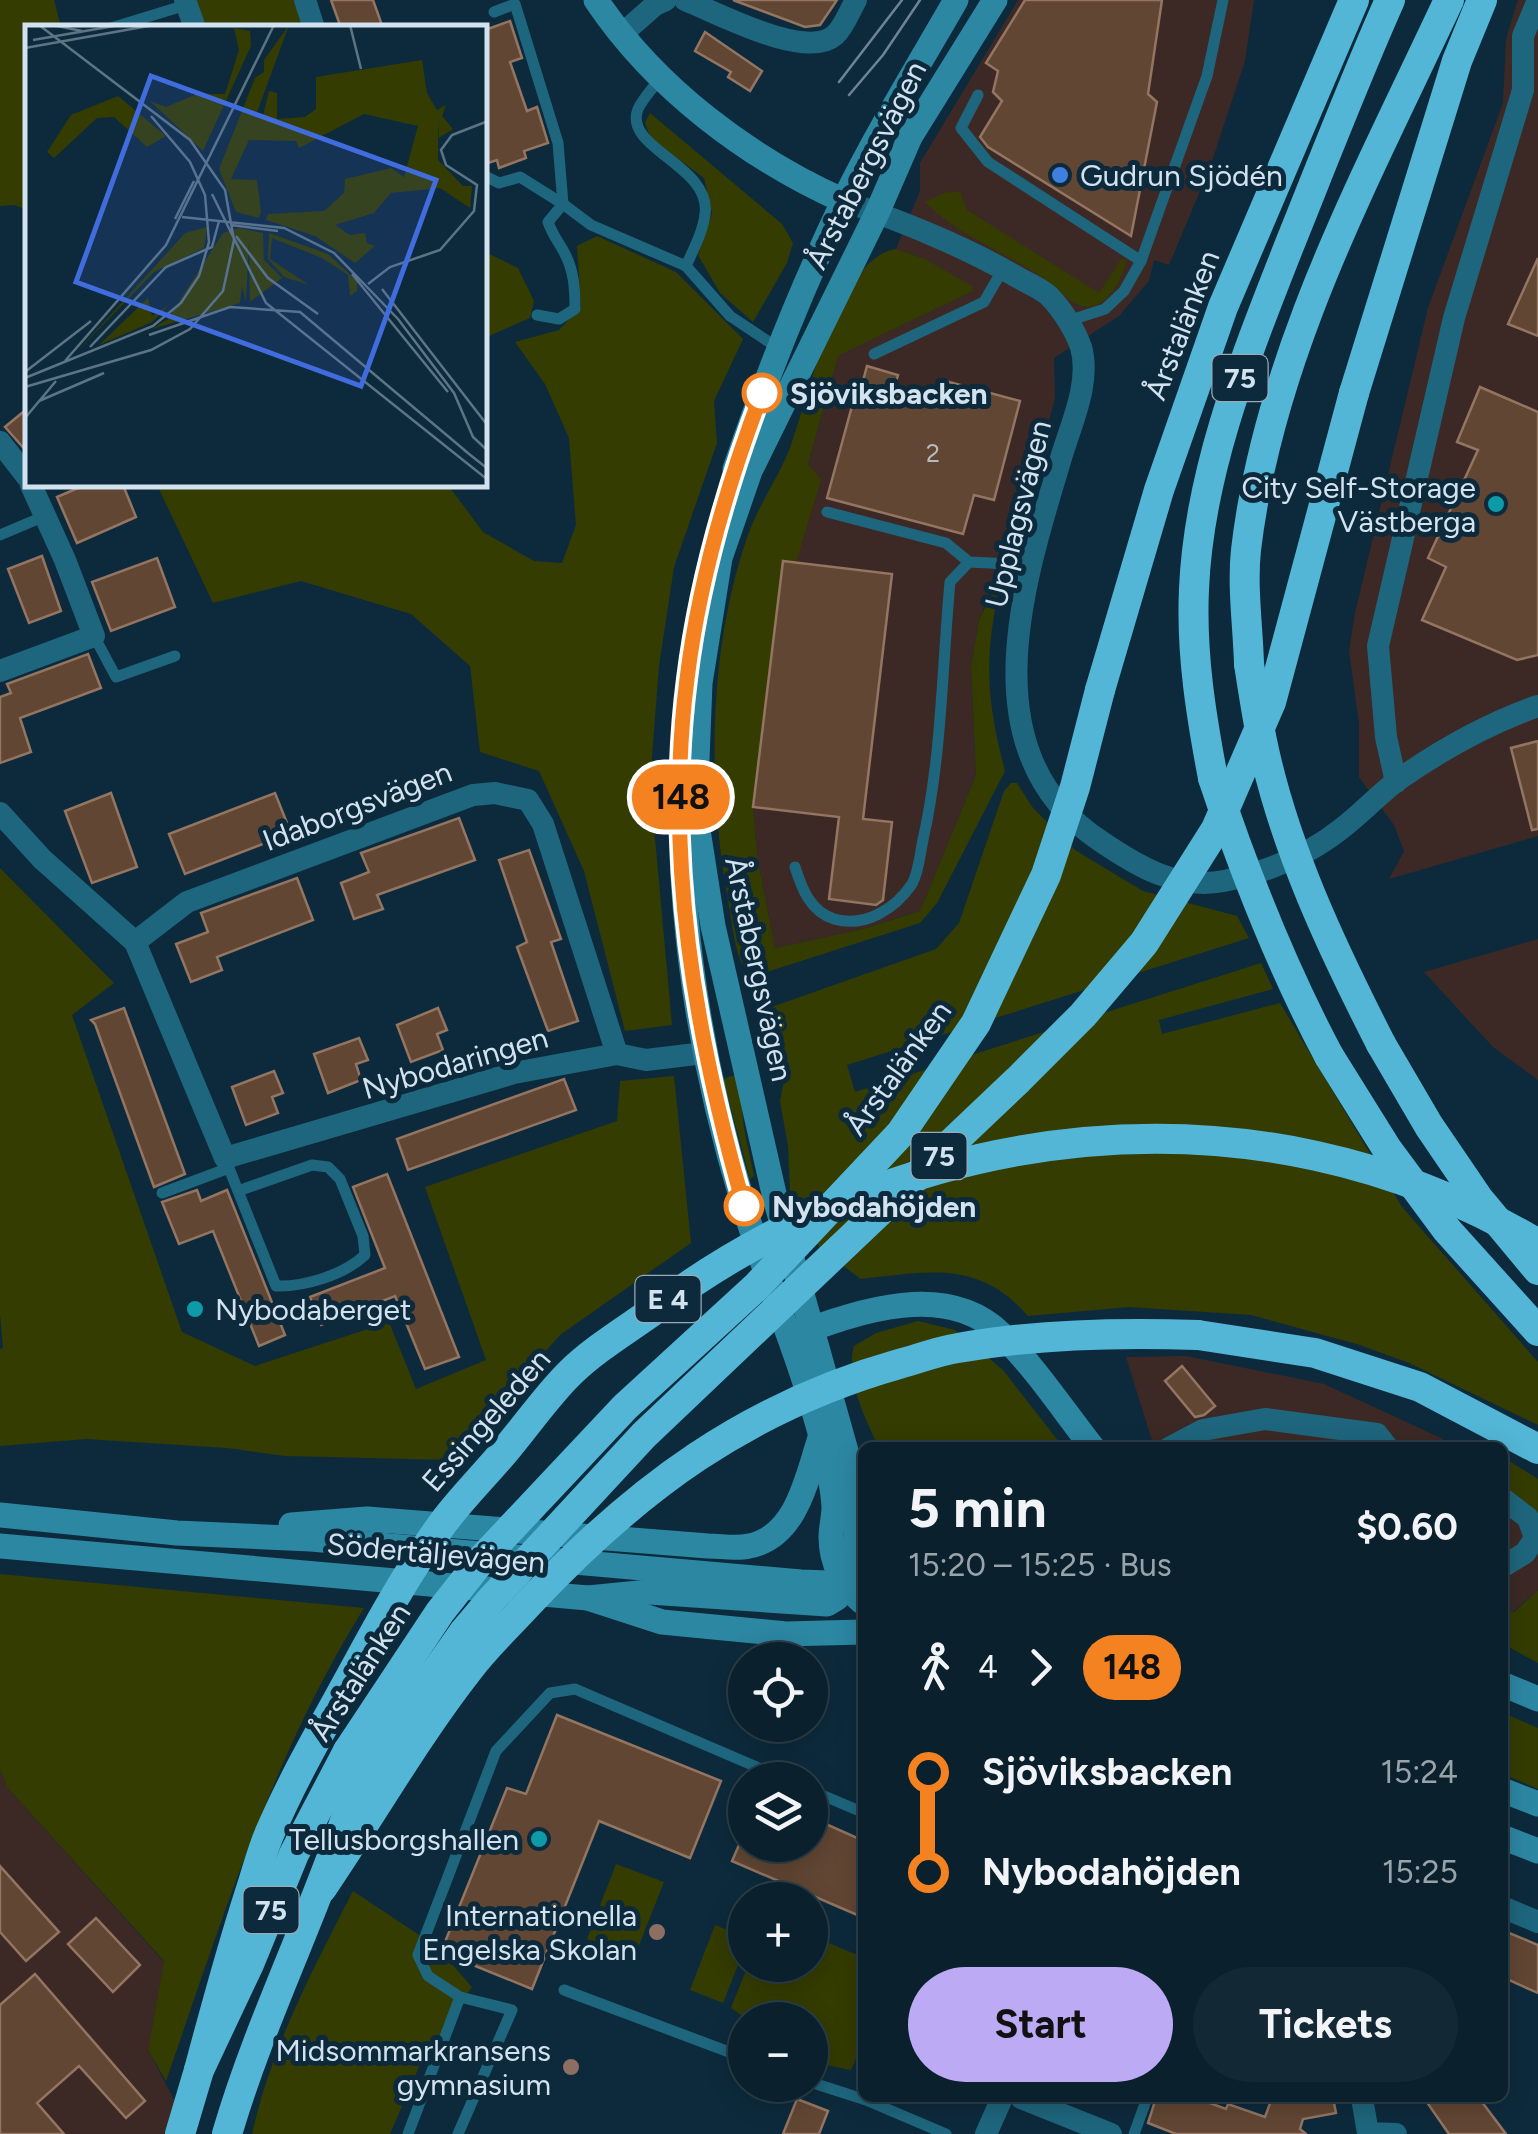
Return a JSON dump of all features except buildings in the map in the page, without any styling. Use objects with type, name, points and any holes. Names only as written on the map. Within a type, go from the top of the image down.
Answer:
[{"type":"highway","name":"Årstalänken","points":[[199,2070],[249,1964],[294,1854],[348,1751],[440,1612],[482,1559],[612,1421],[757,1286],[900,1133],[976,1023],[1046,875],[1075,787],[1159,490],[1223,307],[1354,0]]},
{"type":"highway","name":"75","points":[[1390,0],[1267,303],[1220,433],[1194,587],[1194,651],[1200,714],[1213,778],[1244,872],[1292,986],[1329,1056],[1387,1149],[1447,1230],[1538,1331]]},
{"type":"highway","name":"75","points":[[1449,0],[1327,262],[1279,393],[1258,472],[1246,554],[1249,664],[1262,744],[1284,821],[1331,942],[1381,1044],[1430,1126],[1478,1198],[1538,1270]]},
{"type":"highway","name":"Årstalänken","points":[[322,1888],[348,1815],[376,1757],[464,1632],[644,1435],[1083,1014],[1144,943],[1216,829],[1271,702],[1354,393],[1457,61],[1482,0]]},
{"type":"highway","name":"Essingeleden","points":[[180,2134],[230,1953],[269,1834],[400,1587],[445,1520],[570,1372],[728,1258],[789,1224],[881,1188],[976,1159],[1084,1140],[1143,1138],[1240,1142],[1332,1159],[1461,1204],[1538,1244]]},
{"type":"highway","points":[[227,2134],[278,1989],[322,1888],[470,1668],[579,1550],[653,1488],[711,1446],[791,1402],[871,1372],[954,1348],[1051,1336],[1198,1334],[1314,1354],[1420,1387],[1538,1449]]},
{"type":"street","points":[[304,0],[313,25]]},
{"type":"street","points":[[596,0],[622,34],[705,116],[784,171],[877,213]]},
{"type":"street","points":[[622,34],[655,4],[666,0]]},
{"type":"street","points":[[685,0],[794,43],[818,44],[836,34],[856,0]]},
{"type":"street","name":"Årstabergsvägen","points":[[857,1590],[858,1485],[801,1332],[744,1208],[704,1053],[682,888],[681,740],[687,678],[725,497],[778,348],[844,201],[884,123],[956,0]]},
{"type":"street","name":"Årstabergsvägen","points":[[857,1590],[835,1564],[832,1482],[775,1198],[713,926],[695,812],[695,754],[708,618],[720,558],[750,470],[877,213],[910,137],[995,0]]},
{"type":"street","points":[[1396,782],[1386,737],[1378,646],[1454,318],[1530,93],[1523,36],[1538,0]]},
{"type":"street","name":"Upplagsvägen","points":[[877,213],[1003,269],[1048,295],[1068,321],[1082,349],[1082,387],[1022,602],[1015,674],[1020,726],[1033,764],[1054,799],[1087,832],[1132,863],[1175,881],[1220,882],[1268,870],[1316,848],[1396,782],[1445,748],[1538,706]]},
{"type":"street","points":[[0,442],[25,476]]},
{"type":"street","points":[[0,672],[94,636],[32,488]]},
{"type":"street","name":"Idaborgsvägen","points":[[136,942],[187,902],[473,794],[495,793],[528,800],[544,824],[617,1054]]},
{"type":"street","points":[[0,813],[42,859],[136,942],[227,1163]]},
{"type":"street","points":[[704,1053],[742,1047]]},
{"type":"street","name":"Nybodaringen","points":[[227,1163],[468,1085],[617,1054],[646,1060],[704,1053]]},
{"type":"street","points":[[801,1332],[902,1305],[933,1304],[978,1317],[1000,1333],[1088,1442]]},
{"type":"street","points":[[1210,1439],[1265,1419],[1377,1434],[1383,1442]]},
{"type":"street","points":[[177,1533],[367,1519],[750,1546],[787,1523],[799,1503],[821,1436]]},
{"type":"street","points":[[1508,1503],[1528,1518],[1535,1538],[1525,1553],[1508,1563]]},
{"type":"street","name":"Södertäljevägen","points":[[0,1515],[177,1533],[311,1539],[857,1590]]},
{"type":"street","name":"Södertäljevägen","points":[[0,1546],[588,1598],[662,1622],[786,1634],[858,1632]]},
{"type":"street","points":[[588,1598],[649,1592],[826,1604],[857,1590]]},
{"type":"street","points":[[1508,1686],[1538,1699]]},
{"type":"street","points":[[1508,1792],[1538,1804]]},
{"type":"street","points":[[1508,1839],[1538,1851]]},
{"type":"street","points":[[1508,1910],[1538,1922]]},
{"type":"street","points":[[986,2134],[1000,2102]]},
{"type":"street","points":[[1030,2102],[1110,2134]]},
{"type":"street","points":[[1363,2102],[1368,2133],[1396,2134]]},
{"type":"lane","points":[[1068,321],[1104,309],[1124,291],[1141,260],[1207,76],[1223,0]]},
{"type":"lane","points":[[119,25],[186,2]]},
{"type":"lane","points":[[494,12],[515,4],[558,143],[564,204],[548,222],[575,283],[574,310],[559,319],[537,315]]},
{"type":"lane","points":[[662,76],[638,109],[636,123],[647,142],[694,179],[704,201],[706,213],[686,266]]},
{"type":"lane","points":[[978,95],[960,128],[988,162],[1141,260]]},
{"type":"lane","points":[[488,178],[500,184],[520,177],[591,226],[686,266],[730,316],[778,348]]},
{"type":"lane","points":[[874,354],[984,302],[1003,269]]},
{"type":"lane","points":[[827,512],[946,543],[969,562],[1032,565]]},
{"type":"lane","points":[[0,535],[45,516]]},
{"type":"lane","points":[[795,867],[804,893],[821,914],[840,921],[867,919],[893,907],[914,880],[934,792],[950,582],[969,562]]},
{"type":"lane","points":[[94,636],[116,677],[175,656]]},
{"type":"lane","points":[[162,1193],[227,1163],[238,1191],[276,1286],[297,1287],[356,1264],[364,1255],[363,1236],[340,1179],[328,1167],[312,1165],[238,1191]]},
{"type":"lane","points":[[458,2134],[512,2010],[460,1997],[428,1976],[418,1955],[496,1751],[550,1693],[575,1689],[746,1762]]},
{"type":"lane","points":[[828,1798],[858,1810]]},
{"type":"lane","points":[[564,1990],[728,2052]]},
{"type":"lane","points":[[408,2134],[460,1997]]},
{"type":"lane","points":[[828,2088],[858,2097]]},
{"type":"lane","points":[[871,2102],[946,2134]]},
{"type":"lane","points":[[1134,2134],[1146,2102]]},
{"type":"shaded area","points":[[1018,0],[1254,0],[1245,61],[1210,167],[1169,265],[1154,260],[1149,281],[1119,316],[1054,358],[1055,399],[1024,508],[979,620],[971,666],[976,775],[920,911],[863,929],[775,948],[758,861],[753,807],[783,561],[795,562],[808,464],[838,356],[973,291],[923,258],[896,249],[920,191],[920,163]]},
{"type":"shaded area","points":[[1518,0],[1538,0],[1538,836],[1389,879],[1404,851],[1394,825],[1359,777],[1359,723],[1349,651],[1428,308],[1503,103],[1506,39]]},
{"type":"shaded area","points":[[1538,939],[1538,1080],[1493,1047],[1424,972]]},
{"type":"shaded area","points":[[1186,1356],[1324,1384],[1445,1442],[1152,1442],[1126,1357]]},
{"type":"shaded area","points":[[1508,1493],[1538,1515],[1538,1590],[1508,1613]]},
{"type":"shaded area","points":[[0,1769],[7,1787],[164,1962],[148,2050],[192,2134],[0,2134]]},
{"type":"green space","points":[[0,0],[54,0],[60,25],[25,25],[25,209],[0,206]]},
{"type":"green space","points":[[195,0],[296,0],[304,25],[203,25]]},
{"type":"green space","points":[[650,113],[782,224],[793,243],[787,263],[753,322],[720,293],[698,255],[712,213],[704,178],[651,139],[645,123]]},
{"type":"green space","points":[[960,191],[967,210],[1099,293],[1122,258],[1126,261],[1122,275],[1109,296],[1096,305],[1073,302],[1035,273],[953,225],[925,202]]},
{"type":"green space","points":[[597,236],[676,272],[743,339],[714,401],[717,443],[674,567],[659,666],[650,783],[672,1025],[625,1031],[584,871],[539,771],[480,752],[470,666],[411,614],[301,581],[213,603],[158,488],[450,488],[483,532],[534,561],[562,563],[576,525],[569,438],[545,384],[515,342],[559,330],[581,307],[577,246]]},
{"type":"green space","points":[[896,249],[923,258],[972,286],[973,291],[838,356],[808,464],[821,480],[796,562],[783,562],[753,807],[758,861],[775,948],[863,929],[920,911],[976,775],[971,666],[979,620],[995,587],[1000,587],[991,636],[989,680],[1005,771],[937,903],[920,923],[751,977],[736,944],[717,815],[715,720],[725,626],[747,538],[787,454],[829,331],[858,276],[876,258]]},
{"type":"green space","points":[[488,253],[518,268],[534,301],[530,318],[489,336]]},
{"type":"green space","points":[[1011,783],[1017,783],[1033,808],[1075,850],[1143,891],[1237,916],[1249,938],[847,1065],[855,1092],[1261,963],[1273,989],[1159,1020],[1162,1034],[1280,1003],[1402,1207],[1538,1362],[1538,1425],[1409,1363],[1251,1315],[1129,1307],[1028,1316],[990,1285],[971,1277],[930,1273],[861,1279],[820,1249],[790,1190],[780,1101],[786,1069],[781,1050],[766,1032],[762,1016],[766,1009],[936,949],[959,923],[1004,791]]},
{"type":"green space","points":[[0,868],[114,983],[72,1015],[182,1332],[255,1366],[389,1322],[416,1389],[486,1360],[425,1187],[617,1121],[620,1081],[674,1076],[691,1243],[560,1335],[450,1460],[285,1456],[227,1448],[86,1439],[0,1446]]},
{"type":"green space","points":[[738,1074],[754,1176],[750,1179],[723,1079]]},
{"type":"green space","points":[[918,1321],[955,1330],[1003,1370],[1059,1442],[876,1442],[854,1385],[852,1359],[854,1346],[876,1333]]},
{"type":"green space","points":[[1508,1460],[1538,1479],[1538,1515],[1508,1493]]},
{"type":"green space","points":[[0,1574],[364,1608],[276,1779],[229,1899],[166,2081],[148,2050],[164,1961],[7,1787],[0,1769]]},
{"type":"green space","points":[[1538,1590],[1538,1663],[1508,1647],[1508,1613]]},
{"type":"green space","points":[[1508,1715],[1538,1728],[1538,1789],[1508,1776]]},
{"type":"green space","points":[[616,1864],[664,1882],[634,1958],[587,1939]]},
{"type":"green space","points":[[353,1891],[437,1947],[472,1987],[422,2060],[390,2134],[252,2134],[282,2040]]},
{"type":"green space","points":[[715,1925],[728,1930],[728,1982],[731,1982],[723,2003],[690,1990]]},
{"type":"green space","points":[[828,1943],[858,1955],[858,2053],[851,2070],[828,2066],[828,2002],[733,2002],[741,1982],[828,1982]]},
{"type":"tram line","points":[[839,82],[902,0]]},
{"type":"tram line","points":[[849,95],[883,55],[920,0]]},
{"type":"bus line","name":"148","points":[[744,1206],[724,1139],[697,1018],[682,888],[681,740],[687,678],[707,570],[725,497],[762,393]]},
{"type":"place","name":"Gudrun Sjödén","points":[[1060,175]]},
{"type":"place","name":"Sjöviksbacken","points":[[762,393]]},
{"type":"place","name":"City Self-Storage Västberga","points":[[1496,504]]},
{"type":"place","name":"Nybodahöjden","points":[[744,1206]]},
{"type":"place","name":"Nybodaberget","points":[[195,1309]]},
{"type":"place","name":"Tellusborgshallen","points":[[539,1839]]},
{"type":"place","name":"Internationella Engelska Skolan","points":[[657,1932]]},
{"type":"place","name":"Midsommarkransens gymnasium","points":[[571,2067]]}]
